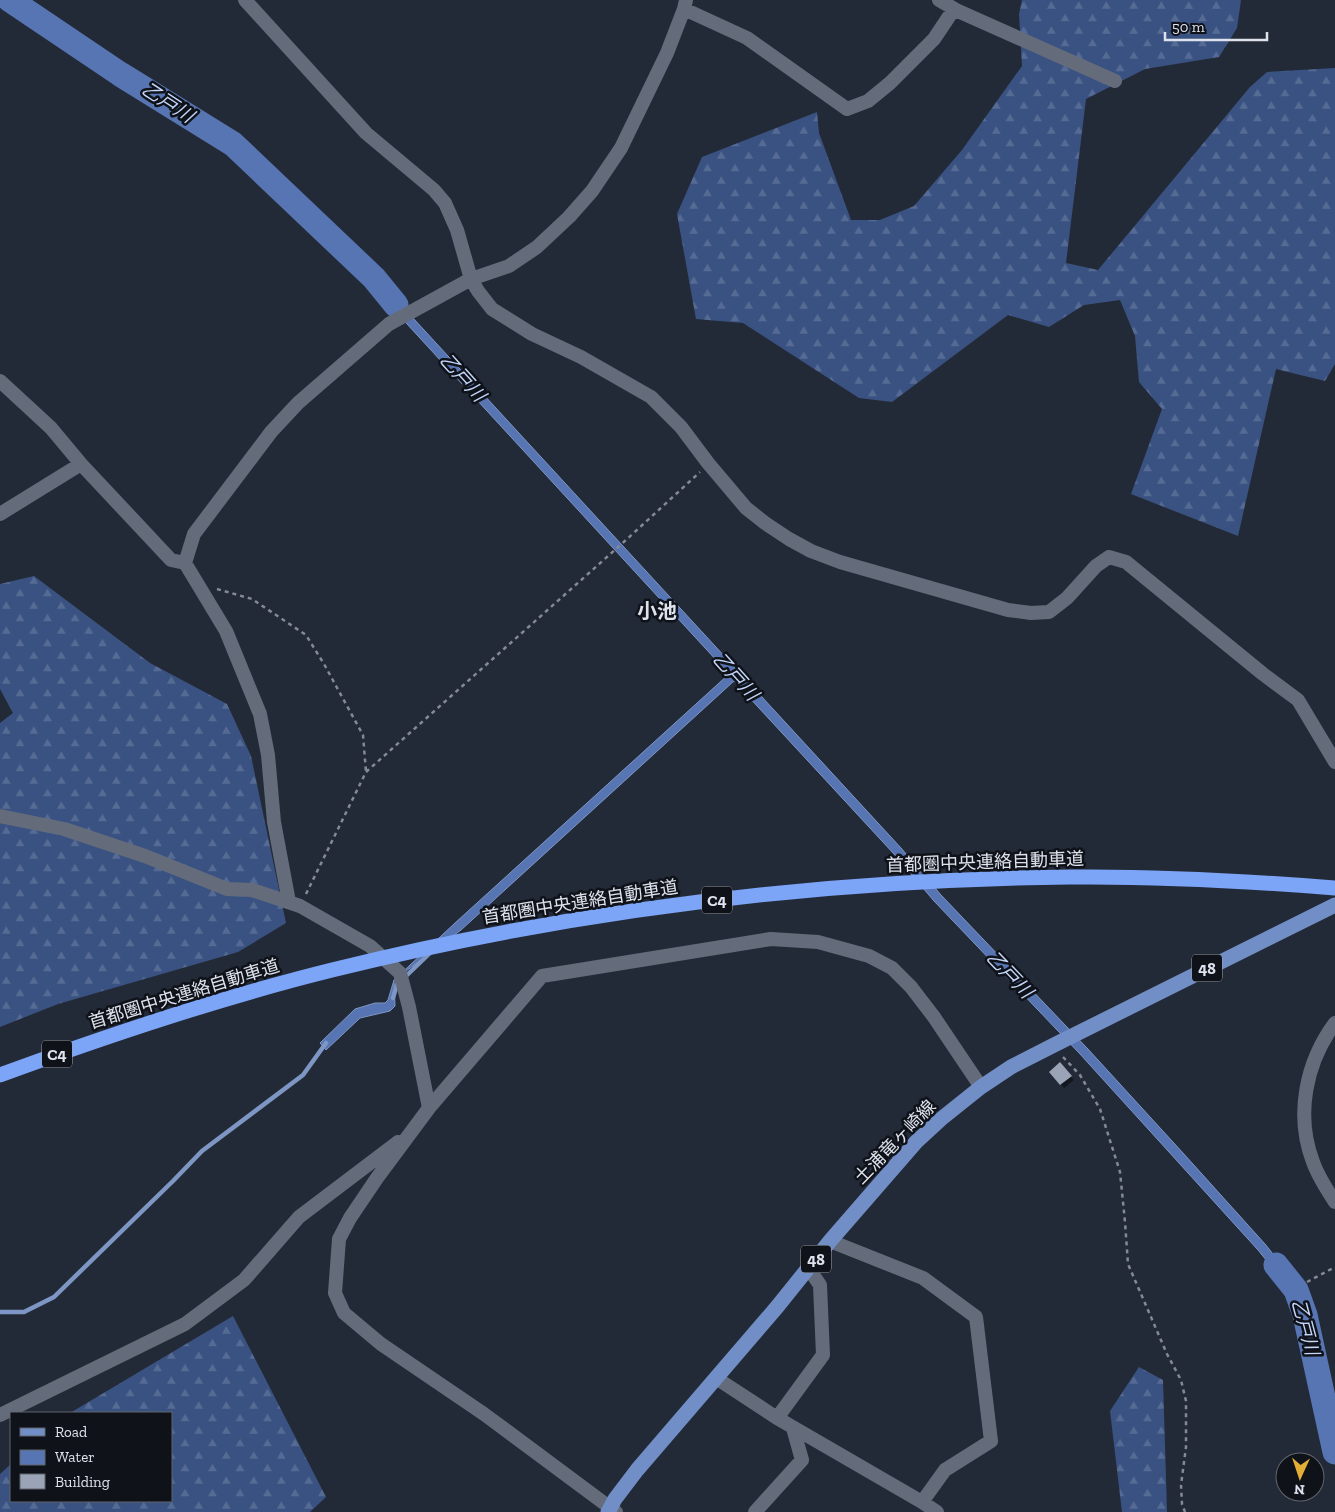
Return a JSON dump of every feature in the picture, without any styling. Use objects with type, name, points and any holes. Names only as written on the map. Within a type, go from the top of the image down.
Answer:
[{"type":"highway","name":"首都圏中央連絡自動車道","points":[[0,1075],[114,1034],[313,975],[494,934],[717,900],[825,888],[937,881],[1070,877],[1178,879],[1335,888]]},
{"type":"main road","name":"土浦竜ヶ崎線","points":[[611,1510],[637,1470],[809,1269],[830,1241],[916,1142],[941,1119],[981,1087],[1011,1067],[1335,905]]},
{"type":"street","points":[[245,0],[366,133],[434,190],[445,203],[457,230],[471,279],[492,309],[532,334],[581,357],[651,397],[681,427],[746,508],[773,528],[811,551],[840,562],[1008,610],[1031,613],[1049,612],[1067,598],[1096,566],[1109,557],[1126,562],[1263,674],[1298,700],[1335,762]]},
{"type":"street","points":[[939,0],[954,10],[1115,81]]},
{"type":"street","points":[[185,563],[194,534],[271,432],[298,403],[390,324],[471,279],[509,266],[537,247],[569,217],[592,191],[621,148],[667,53],[685,4],[747,38],[847,109],[868,101],[890,83],[934,40],[954,10]]},
{"type":"street","points":[[0,381],[51,428],[80,464],[171,560],[185,563],[226,631],[260,714],[268,755],[274,822],[295,904]]},
{"type":"street","points":[[0,514],[80,464]]},
{"type":"street","points":[[0,816],[64,829],[145,856],[227,889],[252,890],[295,904],[370,946],[400,973],[409,1007],[429,1108]]},
{"type":"street","points":[[611,1510],[484,1414],[381,1344],[344,1312],[335,1293],[339,1239],[350,1218],[429,1108],[542,976],[771,939],[818,942],[869,956],[892,968],[911,987],[934,1017],[981,1087]]},
{"type":"street","points":[[1335,1023],[1325,1037],[1316,1057],[1306,1087],[1304,1102],[1307,1142],[1313,1162],[1335,1202]]},
{"type":"street","points":[[0,1415],[185,1324],[244,1280],[299,1217],[410,1132]]},
{"type":"street","points":[[830,1241],[923,1278],[976,1317],[991,1441],[945,1470],[922,1502]]},
{"type":"street","points":[[776,1418],[823,1355],[820,1285],[809,1269]]},
{"type":"street","points":[[716,1378],[776,1418],[922,1502],[936,1512]]},
{"type":"street","points":[[755,1512],[802,1460],[793,1428]]},
{"type":"path","points":[[295,904],[366,772],[626,540],[708,463]]},
{"type":"path","points":[[198,584],[252,600],[306,635],[324,664],[362,735],[366,772]]},
{"type":"path","points":[[1054,1045],[1059,1054],[1080,1075],[1100,1109],[1120,1172],[1126,1222],[1128,1264],[1167,1354],[1182,1380],[1186,1401],[1186,1447],[1181,1485],[1182,1504],[1185,1512]]},
{"type":"path","points":[[1307,1282],[1335,1267]]},
{"type":"green space","points":[[1022,0],[1241,0],[1237,28],[1219,57],[1145,69],[1086,99],[1066,263],[1098,270],[1250,87],[1267,72],[1335,68],[1335,364],[1325,381],[1276,369],[1238,536],[1131,494],[1162,409],[1139,382],[1135,336],[1120,300],[1084,305],[1049,327],[1008,315],[892,402],[859,398],[743,323],[696,319],[677,214],[702,157],[817,112],[819,133],[851,220],[880,220],[914,206],[962,150],[1022,66],[1019,14]]},
{"type":"green space","points":[[34,576],[150,663],[227,704],[251,756],[286,923],[238,952],[58,1004],[0,1027],[0,723],[13,713],[0,689],[0,584]]},
{"type":"green space","points":[[233,1316],[326,1497],[310,1512],[0,1512],[0,1474],[10,1465],[10,1502],[172,1502],[172,1412],[72,1412]]},
{"type":"green space","points":[[1139,1367],[1163,1380],[1167,1512],[1122,1512],[1110,1411]]},
{"type":"water","points":[[378,275],[413,318],[901,848],[941,895],[1087,1048],[1183,1153],[1265,1244],[1301,1289],[1292,1292],[1258,1250],[1080,1054],[934,901],[894,854],[734,681],[461,930],[394,980],[729,674],[407,324],[371,281]]},
{"type":"water","points":[[394,980],[395,1006],[390,1011],[360,1018],[326,1050],[320,1043],[355,1009],[375,1003],[385,1003],[388,1000]]},
{"type":"building","points":[[1060,1062],[1072,1076],[1060,1085],[1049,1072]]},
{"type":"waterway","name":"乙戸川","points":[[10,0],[120,74],[233,144],[374,278],[396,305]]},
{"type":"waterway","points":[[405,977],[430,953]]},
{"type":"waterway","points":[[393,998],[399,982]]},
{"type":"waterway","points":[[0,1312],[24,1312],[54,1297],[202,1151],[303,1075],[326,1043]]},
{"type":"waterway","name":"乙戸川","points":[[1276,1265],[1296,1290],[1305,1315],[1335,1452]]},
{"type":"district","name":"小池","points":[[657,611]]}]
